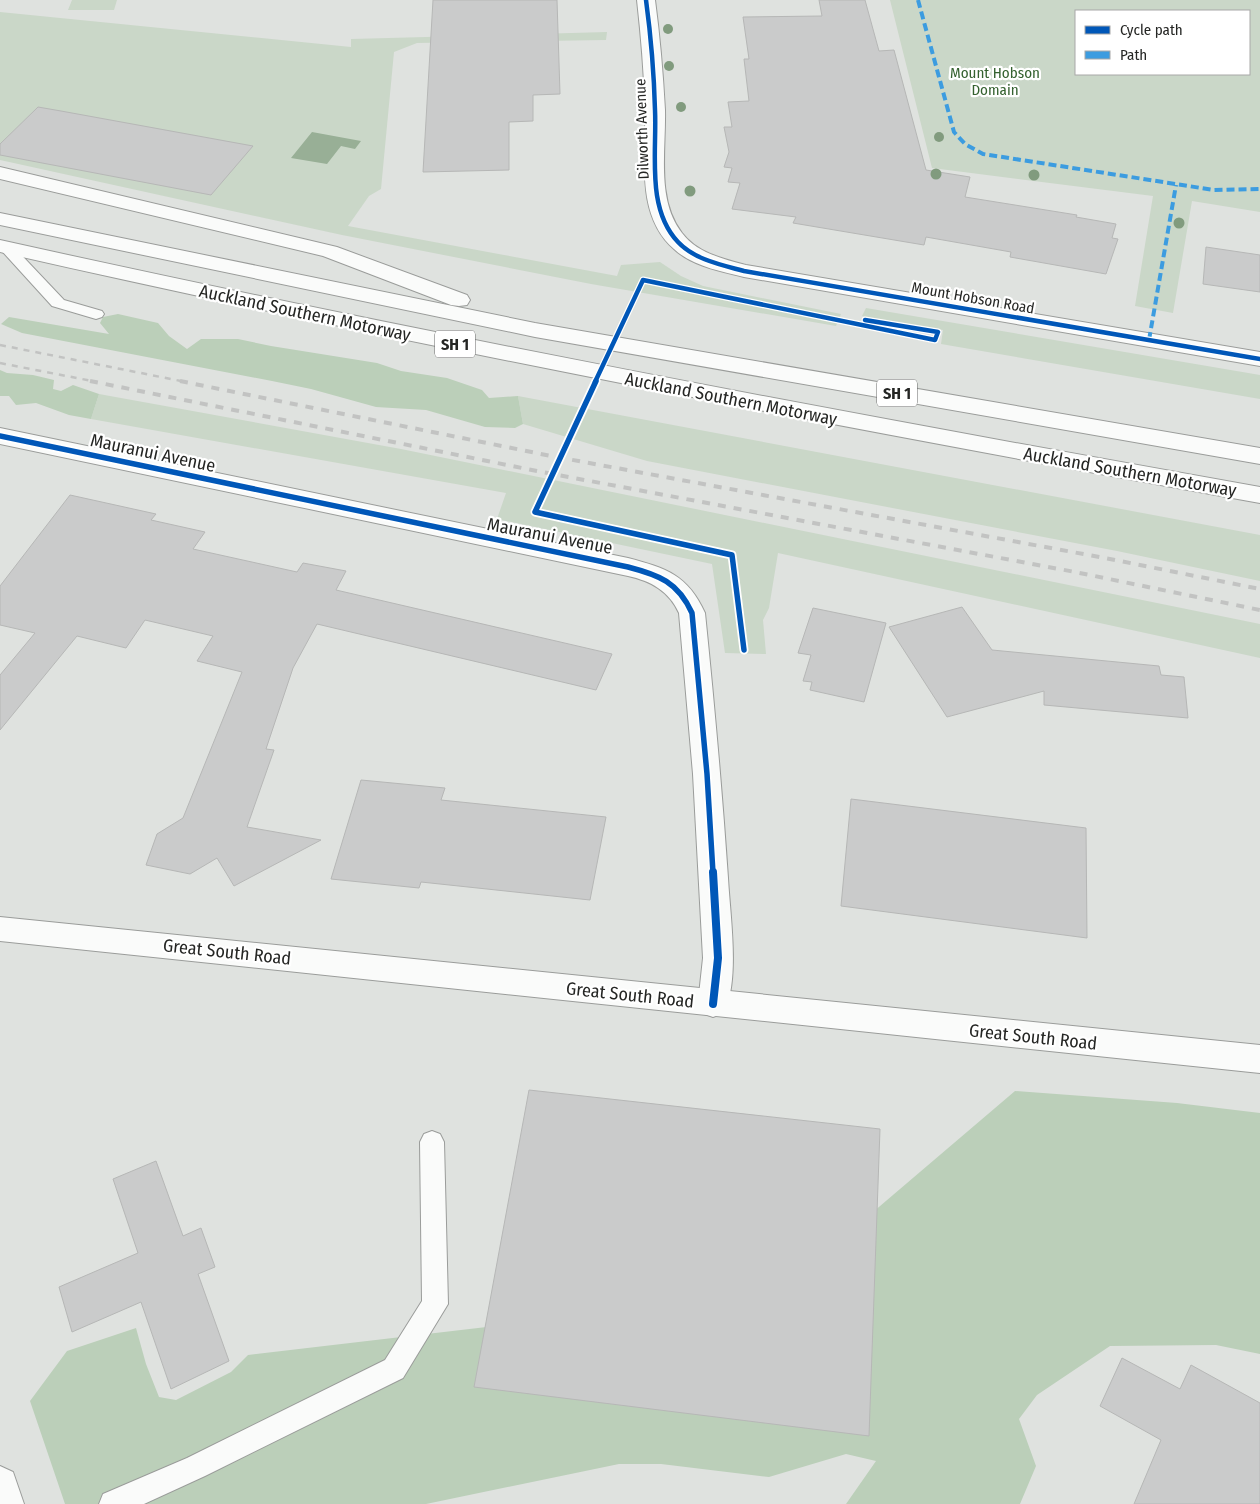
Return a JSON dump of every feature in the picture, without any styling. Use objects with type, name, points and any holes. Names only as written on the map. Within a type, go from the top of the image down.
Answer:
[{"type":"main road","name":"Dilworth Avenue","points":[[646,0],[655,113],[656,178],[659,203],[673,237],[686,249]]},
{"type":"main road","points":[[0,173],[330,251],[535,330]]},
{"type":"main road","name":"Auckland Southern Motorway","points":[[0,219],[535,330],[1260,456]]},
{"type":"main road","name":"Auckland Southern Motorway","points":[[3,246],[220,296],[559,365],[913,434],[1260,494]]},
{"type":"main road","name":"Mount Hobson Road","points":[[686,249],[701,257],[744,271],[1260,359]]},
{"type":"main road","name":"Mauranui Avenue","points":[[0,436],[628,567],[660,576],[680,590],[688,601],[692,613],[707,774],[718,958],[713,1004]]},
{"type":"main road","name":"Great South Road","points":[[0,929],[1260,1060]]},
{"type":"main road","points":[[0,1486],[5,1504]]},
{"type":"lane","points":[[3,246],[58,303],[96,314]]},
{"type":"lane","points":[[113,1504],[196,1467],[394,1370],[435,1304],[432,1142]]},
{"type":"green space","points":[[72,0],[117,0],[114,10],[68,10]]},
{"type":"green space","name":"Mount Hobson Domain","points":[[890,0],[1260,0],[1260,212],[1192,201],[1173,313],[1135,306],[1153,196],[932,168]]},
{"type":"green space","points":[[0,12],[351,47],[351,39],[607,32],[606,40],[417,43],[394,52],[381,189],[369,196],[348,226],[617,276],[621,265],[660,262],[681,276],[703,286],[841,314],[836,326],[591,284],[342,235],[0,160]]},
{"type":"green space","points":[[866,308],[1260,375],[1260,399],[941,344],[943,330],[862,316]]},
{"type":"green space","points":[[99,394],[401,449],[1260,624],[1260,658],[778,553],[769,608],[763,620],[766,654],[725,653],[712,564],[497,519],[506,493],[91,419]]},
{"type":"green space","points":[[518,396],[1260,535],[1260,581],[1117,551],[647,461],[523,424]]},
{"type":"shaded area","points":[[312,132],[361,141],[355,149],[341,146],[327,164],[291,158]]},
{"type":"shaded area","points":[[118,314],[158,323],[169,336],[187,349],[201,339],[238,339],[377,363],[401,371],[447,378],[482,390],[489,398],[518,396],[523,424],[515,428],[485,427],[426,410],[376,407],[311,389],[22,333],[1,324],[9,317],[109,334],[100,323],[103,317]]},
{"type":"shaded area","points":[[0,370],[7,373],[33,375],[54,380],[53,389],[61,391],[73,385],[99,394],[91,419],[69,415],[36,403],[16,405],[9,396],[0,396]]},
{"type":"shaded area","points":[[1015,1091],[1177,1103],[1260,1113],[1260,1354],[1216,1345],[1110,1346],[1037,1395],[1019,1419],[1036,1466],[1020,1504],[846,1504],[876,1461],[846,1454],[769,1477],[661,1464],[619,1464],[426,1504],[65,1504],[30,1401],[67,1351],[136,1328],[146,1364],[159,1397],[176,1400],[231,1372],[248,1355],[778,1293]]},
{"type":"building","points":[[433,0],[557,0],[560,94],[533,95],[533,121],[509,122],[509,170],[423,172]]},
{"type":"building","points":[[819,0],[865,0],[879,51],[894,50],[926,170],[970,177],[965,197],[1077,215],[1076,217],[1116,224],[1112,238],[1118,239],[1106,274],[1010,257],[1011,252],[926,237],[924,245],[793,223],[796,217],[732,209],[740,183],[728,182],[732,168],[724,167],[729,152],[724,127],[732,127],[728,102],[749,101],[744,59],[749,59],[743,17],[822,16]]},
{"type":"building","points":[[38,107],[253,146],[211,195],[0,155],[0,144]]},
{"type":"building","points":[[1206,247],[1260,255],[1260,292],[1203,284]]},
{"type":"building","points":[[70,495],[156,514],[151,520],[205,532],[193,549],[297,572],[303,563],[346,571],[336,590],[612,654],[596,690],[317,624],[293,668],[266,749],[274,750],[247,827],[321,840],[234,886],[217,858],[190,874],[146,865],[157,834],[183,818],[242,672],[197,661],[213,636],[145,620],[126,648],[77,636],[0,730],[0,675],[35,633],[0,625],[0,586]]},
{"type":"building","points":[[962,607],[992,650],[1159,666],[1161,675],[1184,677],[1188,718],[1044,705],[1044,691],[947,717],[889,627]]},
{"type":"building","points":[[813,608],[886,623],[864,702],[810,690],[812,682],[803,681],[811,655],[798,653]]},
{"type":"building","points":[[361,780],[445,788],[441,800],[606,817],[590,900],[421,882],[419,888],[331,879]]},
{"type":"building","points":[[851,799],[1086,828],[1087,938],[841,906]]},
{"type":"building","points":[[529,1090],[880,1129],[869,1436],[474,1387]]},
{"type":"building","points":[[156,1161],[183,1236],[201,1228],[215,1267],[198,1274],[229,1361],[171,1389],[141,1302],[72,1332],[59,1287],[138,1253],[113,1179]]},
{"type":"building","points":[[1122,1358],[1180,1389],[1191,1365],[1260,1403],[1260,1504],[1134,1504],[1161,1440],[1100,1406]]},
{"type":"railway","points":[[0,345],[186,382]]},
{"type":"railway","points":[[0,363],[97,382]]},
{"type":"railway","points":[[90,381],[542,472],[1075,572],[1260,610]]},
{"type":"railway","points":[[180,381],[551,456],[1105,558],[1260,589]]},
{"type":"marked path","points":[[918,0],[954,132],[965,144],[983,154],[1214,190],[1260,189]]},
{"type":"marked path","points":[[1149,340],[1176,185]]},
{"type":"cycle path","points":[[646,0],[651,41],[655,110],[656,192],[665,222],[673,236],[687,250],[715,263],[744,271],[1260,359]]},
{"type":"cycle path","points":[[744,650],[732,555],[535,512],[643,280],[935,340],[938,332],[865,320]]},
{"type":"cycle path","points":[[0,436],[628,567],[659,576],[675,587],[682,594],[692,613],[707,774],[718,958],[713,1004]]}]
